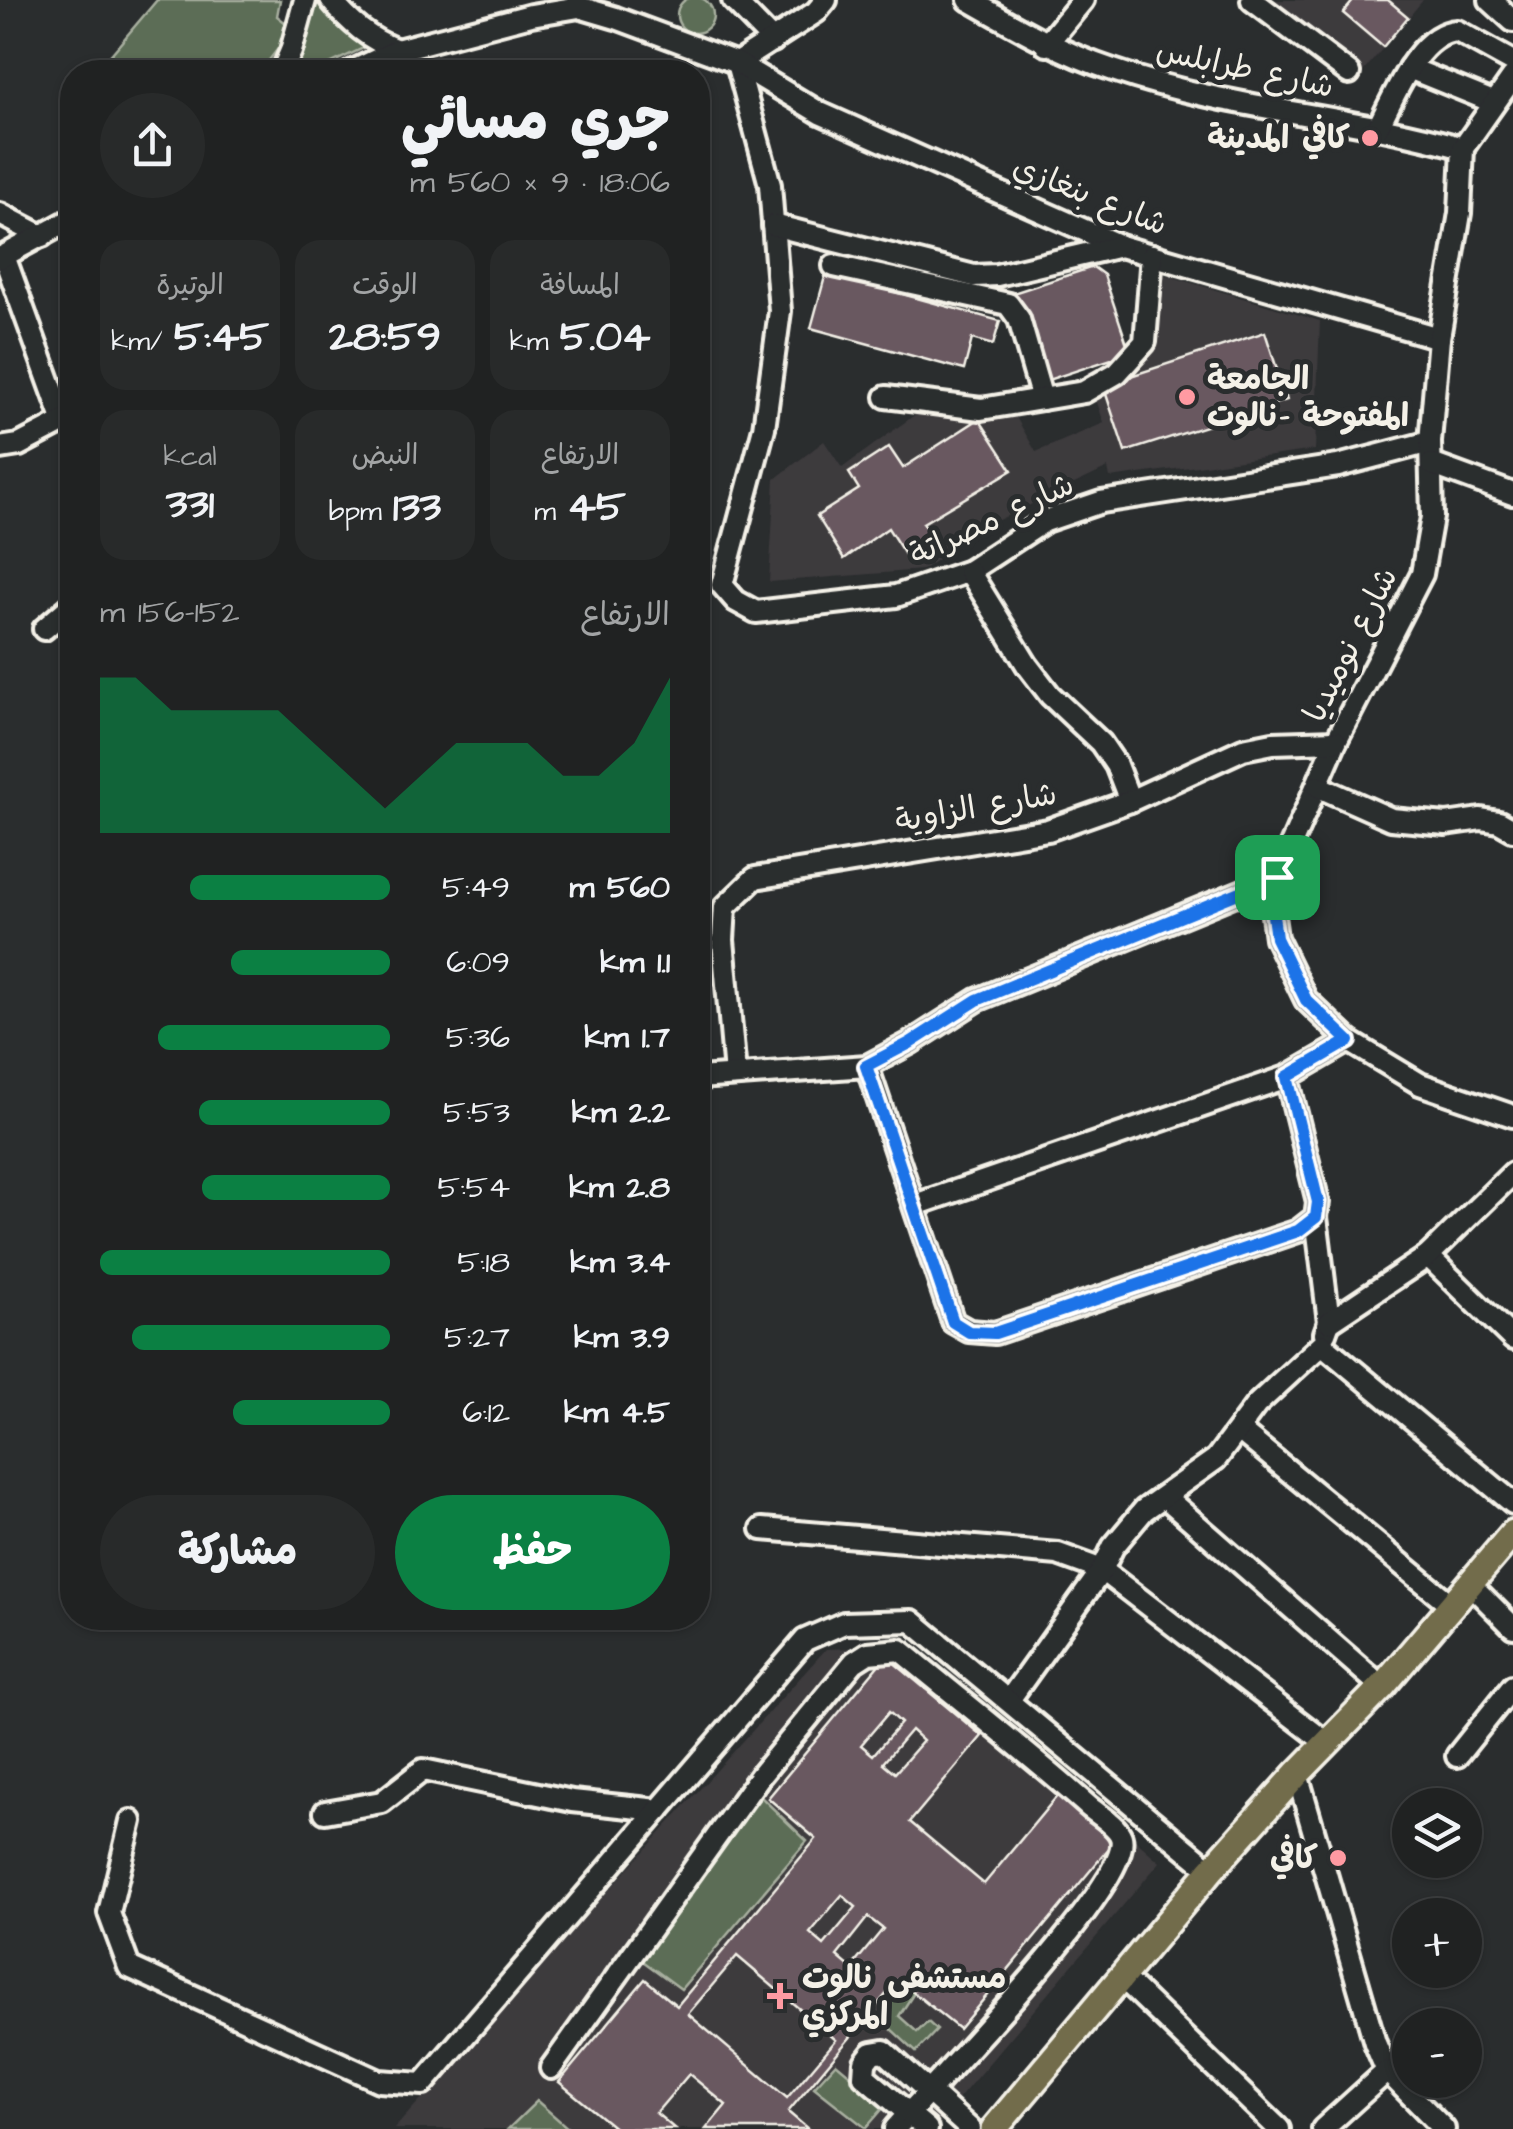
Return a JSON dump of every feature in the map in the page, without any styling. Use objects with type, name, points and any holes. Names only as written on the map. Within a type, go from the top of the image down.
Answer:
[{"type":"main road","points":[[1007,2124],[1211,1870],[1382,1687],[1513,1533]]},
{"type":"street","points":[[286,60],[305,0]]},
{"type":"street","points":[[733,0],[773,40]]},
{"type":"street","points":[[826,0],[816,12],[738,63],[770,185],[773,224],[974,276],[997,276],[1120,246]]},
{"type":"street","name":"شارع طرابلس","points":[[969,0],[1046,45],[1116,72],[1228,100],[1378,127],[1463,148]]},
{"type":"street","points":[[1046,45],[1083,0]]},
{"type":"street","points":[[1252,0],[1349,73]]},
{"type":"street","points":[[1490,0],[1513,22]]},
{"type":"street","points":[[335,1],[373,40],[397,50]]},
{"type":"street","name":"شارع بنغازي","points":[[385,60],[397,50],[531,15],[579,7],[738,63],[820,114],[1120,246],[1439,338]]},
{"type":"street","points":[[1378,127],[1409,68],[1434,38],[1457,31],[1513,62]]},
{"type":"street","points":[[1409,68],[1493,102]]},
{"type":"street","points":[[1463,148],[1513,77]]},
{"type":"street","name":"شارع نوميديا","points":[[1463,148],[1460,213],[1439,338],[1430,442],[1432,517],[1422,574],[1336,741],[1277,877],[1272,908],[1276,938],[1306,1000],[1349,1041],[1420,1084],[1512,1117]]},
{"type":"street","points":[[0,214],[42,236]]},
{"type":"street","name":"شارع مصراتة","points":[[773,224],[780,311],[764,428],[722,585],[736,601],[756,612],[896,596],[969,571],[1045,521],[1101,502],[1338,466],[1430,442]]},
{"type":"street","points":[[60,226],[2,257],[60,399]]},
{"type":"street","points":[[886,397],[982,409],[1084,392],[1127,364],[1145,342],[1152,255]]},
{"type":"street","points":[[834,266],[1008,304],[1020,320],[1042,399]]},
{"type":"street","points":[[0,448],[19,446],[60,423]]},
{"type":"street","points":[[1431,464],[1513,494]]},
{"type":"street","points":[[969,571],[1027,666],[1050,696],[1109,754],[1130,801]]},
{"type":"street","points":[[44,629],[60,616]]},
{"type":"street","name":"شارع الزاوية","points":[[735,1074],[723,940],[725,908],[755,878],[1048,830],[1130,801],[1243,749],[1273,743],[1336,741]]},
{"type":"street","points":[[1317,786],[1391,818],[1446,824],[1481,819],[1499,822],[1513,830]]},
{"type":"street","points":[[710,1077],[866,1066],[977,1000],[1277,877]]},
{"type":"street","points":[[915,1205],[1287,1077],[1349,1041]]},
{"type":"street","points":[[866,1066],[953,1322],[969,1332],[995,1333],[1298,1231],[1316,1217]]},
{"type":"street","points":[[1009,1700],[1102,1570],[1113,1547],[1144,1510],[1216,1459],[1256,1405],[1322,1344],[1330,1322],[1316,1217],[1318,1202],[1287,1077]]},
{"type":"street","points":[[1330,1322],[1428,1256],[1513,1173]]},
{"type":"street","points":[[1428,1256],[1513,1339]]},
{"type":"street","points":[[1322,1344],[1513,1504]]},
{"type":"street","points":[[1239,1430],[1450,1604]]},
{"type":"street","points":[[1165,1496],[1382,1687]]},
{"type":"street","points":[[762,1529],[1058,1554],[1102,1570],[1328,1744]]},
{"type":"street","points":[[1469,1583],[1513,1627]]},
{"type":"street","points":[[131,1822],[109,1913],[129,1967],[379,2081],[422,2084],[806,1640],[844,1623],[912,1621],[1211,1870]]},
{"type":"street","points":[[551,2068],[760,1776],[854,1662],[868,1653],[900,1650],[1056,1777],[1114,1828],[1121,1839],[1120,1854],[1105,1882],[1026,1986],[902,2121]]},
{"type":"street","points":[[1457,1756],[1513,1686]]},
{"type":"street","points":[[325,1812],[382,1802],[423,1770],[572,1801],[659,1810]]},
{"type":"street","points":[[1297,1774],[1374,2042],[1387,2071],[1444,2129]]},
{"type":"street","points":[[1122,1977],[1279,2129]]},
{"type":"street","points":[[927,2129],[902,2121],[864,2076],[865,2062],[872,2053],[884,2051],[970,2129]]},
{"type":"street","points":[[1323,2129],[1387,2071]]},
{"type":"shaded area","points":[[1273,0],[1423,0],[1363,72]]},
{"type":"shaded area","points":[[1159,273],[1320,321],[1315,450],[1110,478],[1108,468],[994,522],[922,570],[769,582],[775,479],[824,441],[842,468],[916,414],[985,393],[1009,405],[1036,452],[1104,423],[1087,372],[1149,352]]},
{"type":"shaded area","name":"مستشفى نالوت المركزي","points":[[914,1646],[1160,1862],[933,2129],[394,2129],[826,1649]]},
{"type":"green space","points":[[702,-1],[713,15],[708,28],[695,33],[682,28],[677,15],[682,2]]},
{"type":"green space","points":[[157,0],[280,0],[277,16],[286,23],[280,46],[269,60],[108,58]]},
{"type":"green space","points":[[312,0],[322,0],[370,45],[338,60],[292,60]]},
{"type":"green space","points":[[760,1796],[807,1841],[681,1989],[636,1956]]},
{"type":"green space","points":[[902,1985],[914,1993],[899,2016],[917,2032],[928,2022],[937,2030],[916,2052],[877,2016]]},
{"type":"green space","points":[[836,2063],[886,2105],[866,2128],[814,2087]]},
{"type":"green space","points":[[537,2101],[569,2129],[508,2129]]},
{"type":"building","points":[[1354,0],[1388,0],[1408,17],[1383,47],[1343,13]]},
{"type":"building","points":[[1093,267],[1104,275],[1130,353],[1042,382],[1013,293]]},
{"type":"building","points":[[826,273],[1000,321],[993,345],[972,339],[964,370],[811,328]]},
{"type":"building","points":[[1265,332],[1287,400],[1125,452],[1103,385]]},
{"type":"building","points":[[979,419],[1012,470],[923,523],[938,549],[911,564],[888,528],[844,559],[817,516],[859,489],[849,473],[889,447],[903,468]]},
{"type":"building","points":[[886,1656],[982,1736],[910,1822],[984,1884],[1063,1789],[1119,1836],[959,2029],[898,1980],[788,2112],[808,2129],[706,2129],[726,2105],[689,2074],[656,2113],[675,2129],[616,2129],[559,2082],[645,1979],[677,2006],[816,1839],[768,1798]],"holes":[[[889,1712],[901,1723],[873,1755],[861,1745]],[[911,1730],[923,1741],[895,1773],[883,1763]],[[842,1895],[856,1907],[824,1945],[810,1933]],[[868,1917],[883,1929],[851,1968],[837,1956]],[[737,1956],[836,2040],[787,2098],[688,2014]]]},
{"type":"place","name":"كافي المدينة","points":[[1370,138]]},
{"type":"place","name":"الجامعة المفتوحة -نالوت","points":[[1187,397]]},
{"type":"place","name":"كافي","points":[[1338,1858]]},
{"type":"place","name":"مستشفى نالوت المركزي","points":[[780,1996]]},
{"type":"route","points":[[1277,877],[1272,908],[1276,938],[1306,1000],[1349,1041],[1287,1077],[1318,1202],[1316,1217],[1298,1231],[995,1333],[969,1332],[953,1322],[866,1066],[977,1000],[1277,877]]}]
